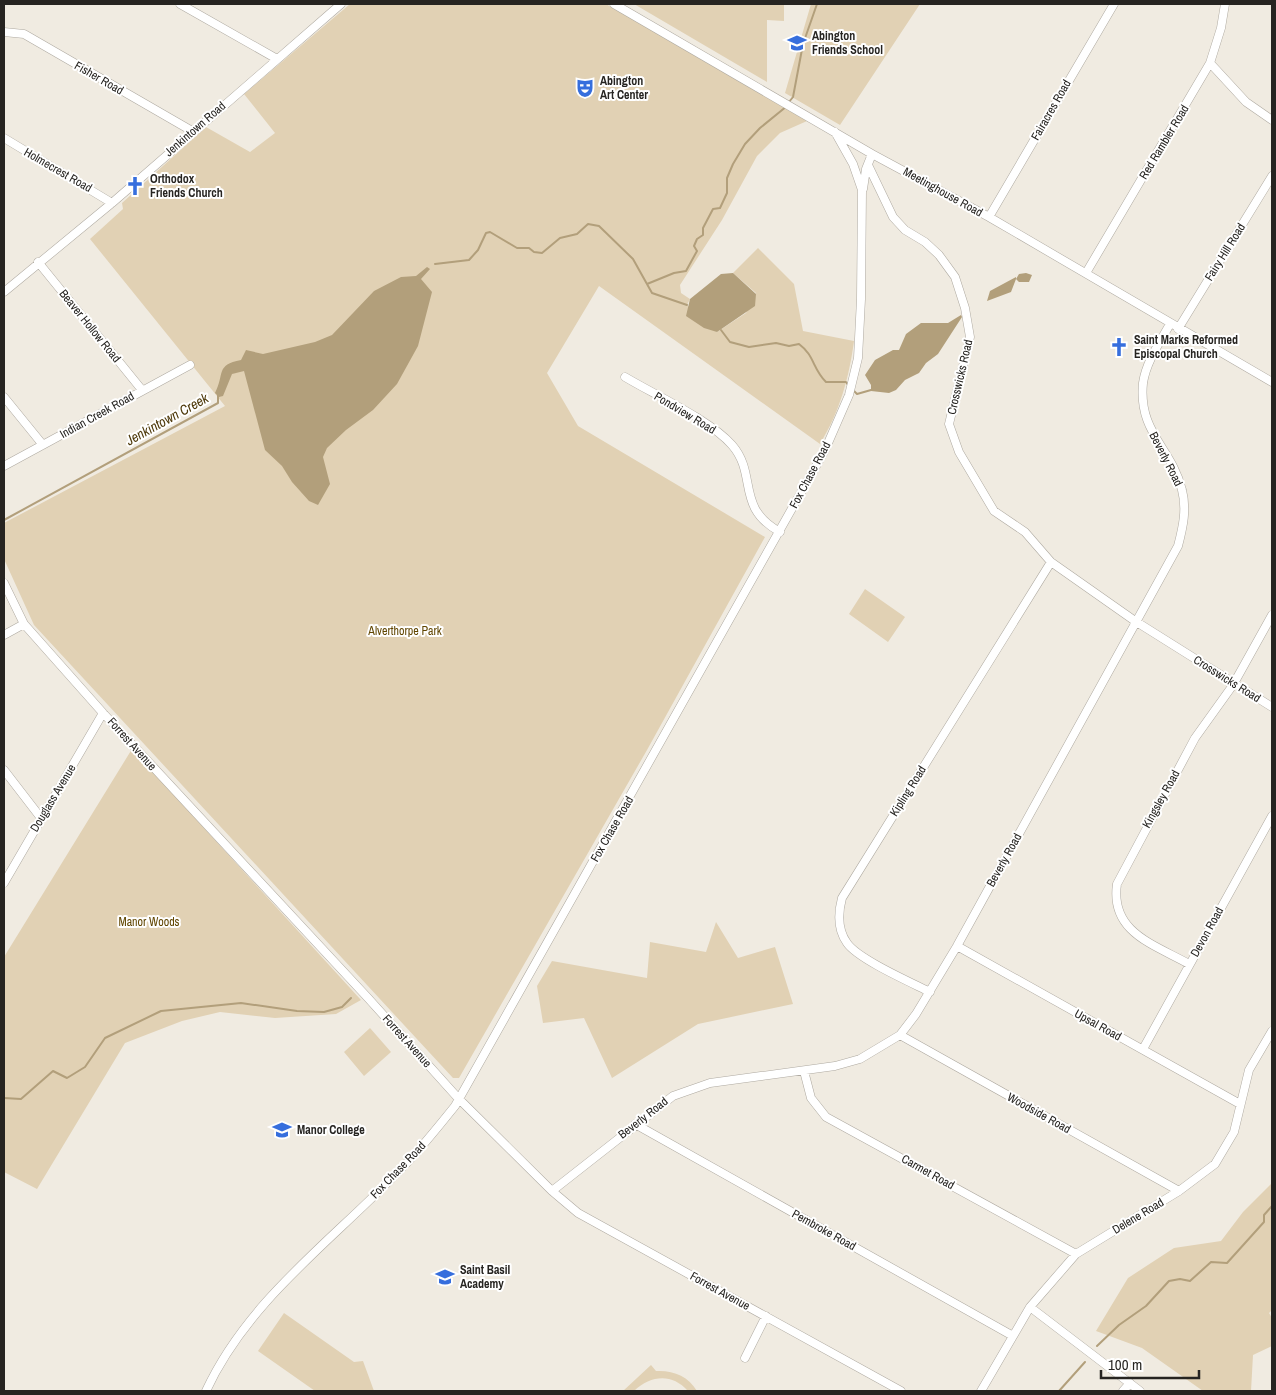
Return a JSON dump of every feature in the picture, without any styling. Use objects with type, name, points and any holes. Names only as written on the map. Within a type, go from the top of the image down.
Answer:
[{"type":"street","points":[[180,4],[277,59]]},
{"type":"street","name":"Jenkintown Road","points":[[4,291],[112,203],[192,131],[341,4]]},
{"type":"street","name":"Fairacres Road","points":[[989,217],[1114,4]]},
{"type":"street","name":"Red Rambler Road","points":[[1086,273],[1210,63],[1221,28],[1225,4]]},
{"type":"street","name":"Meetinghouse Road","points":[[617,5],[870,153],[989,217],[1178,329],[1272,382]]},
{"type":"street","name":"Fisher Road","points":[[4,32],[24,34],[192,131]]},
{"type":"street","points":[[1210,63],[1246,102],[1272,120]]},
{"type":"street","name":"Fox Chase Road","points":[[835,132],[848,154],[862,190]]},
{"type":"street","name":"Holmecrest Road","points":[[4,138],[112,203]]},
{"type":"street","points":[[859,181],[870,153]]},
{"type":"street","name":"Fox Chase Road","points":[[206,1391],[216,1370],[243,1328],[293,1274],[422,1148],[455,1106],[825,450],[851,386],[858,358],[861,299],[862,190],[870,153]]},
{"type":"street","name":"Crosswicks Road","points":[[868,165],[893,217],[905,230],[925,242],[939,255],[955,277],[965,308],[970,337],[949,424],[959,452],[994,510],[1025,532],[1051,562],[1135,621],[1233,685],[1272,707]]},
{"type":"street","name":"Fairy Hill Road","points":[[1178,329],[1272,176]]},
{"type":"street","name":"Beaver Hollow Road","points":[[38,262],[142,390]]},
{"type":"street","name":"Beverly Road","points":[[552,1191],[673,1096],[710,1083],[804,1071],[860,1060],[900,1035],[930,992],[957,946],[1178,546],[1184,519],[1182,489],[1168,460],[1153,437],[1143,403],[1147,368],[1170,324]]},
{"type":"street","name":"Indian Creek Road","points":[[4,466],[190,365]]},
{"type":"street","name":"Pondview Road","points":[[625,377],[716,431],[733,446],[742,463],[755,512],[765,524],[780,532]]},
{"type":"street","points":[[4,397],[43,445]]},
{"type":"street","name":"Kipling Road","points":[[930,992],[858,953],[847,943],[841,930],[838,914],[842,898],[1051,562]]},
{"type":"street","name":"Forrest Avenue","points":[[4,583],[24,624],[104,713],[458,1098],[552,1191],[578,1213],[901,1391]]},
{"type":"street","name":"Kingsley Road","points":[[1189,964],[1143,939],[1126,926],[1115,904],[1116,884],[1195,738],[1233,685],[1272,615]]},
{"type":"street","points":[[4,635],[24,624]]},
{"type":"street","name":"Douglass Avenue","points":[[4,883],[104,713]]},
{"type":"street","points":[[4,770],[41,818]]},
{"type":"street","name":"Devon Road","points":[[1143,1049],[1272,816]]},
{"type":"street","name":"Upsal Road","points":[[957,946],[1240,1104]]},
{"type":"street","name":"Delene Road","points":[[981,1391],[1030,1307],[1076,1254],[1179,1191],[1216,1164],[1234,1132],[1249,1070],[1272,1031]]},
{"type":"street","name":"Woodside Road","points":[[900,1035],[1179,1191]]},
{"type":"street","name":"Carmet Road","points":[[804,1071],[811,1098],[826,1116],[1076,1254]]},
{"type":"street","name":"Pembroke Road","points":[[635,1124],[1013,1336]]},
{"type":"street","points":[[1030,1307],[1140,1391]]},
{"type":"street","points":[[745,1358],[766,1316]]},
{"type":"street","points":[[1123,1391],[1130,1383]]},
{"type":"green space","name":"Alverthorpe Park","points":[[350,4],[606,4],[807,121],[780,133],[757,156],[722,220],[680,285],[681,293],[690,299],[687,305],[717,332],[746,313],[756,293],[733,273],[758,248],[794,284],[803,331],[854,341],[843,394],[820,444],[599,286],[547,373],[578,426],[765,537],[647,750],[459,1078],[453,1078],[34,625],[4,559],[4,523],[225,406],[90,239],[123,209],[122,203],[206,127],[250,152],[275,133],[244,94]]},
{"type":"green space","points":[[634,4],[784,4],[784,21],[767,20],[767,82]]},
{"type":"green space","points":[[811,4],[920,4],[840,125],[785,93]]},
{"type":"green space","points":[[865,589],[905,617],[888,642],[849,614]]},
{"type":"green space","name":"Manor Woods","points":[[132,749],[361,1000],[336,1014],[275,1018],[220,1012],[182,1021],[125,1043],[37,1189],[4,1172],[4,957]]},
{"type":"green space","points":[[716,922],[738,958],[775,947],[793,1004],[698,1024],[612,1078],[584,1018],[543,1023],[537,986],[552,961],[647,978],[650,942],[706,952]]},
{"type":"green space","points":[[370,1028],[391,1052],[364,1076],[344,1052]]},
{"type":"green space","points":[[1272,1183],[1272,1310],[1269,1313],[1272,1318],[1272,1346],[1253,1355],[1251,1391],[1203,1391],[1142,1348],[1096,1331],[1128,1278],[1174,1248],[1221,1241],[1243,1212]]},
{"type":"green space","points":[[284,1313],[354,1362],[363,1361],[374,1391],[315,1391],[258,1351]]},
{"type":"green space","points":[[651,1365],[656,1371],[680,1375],[689,1381],[697,1391],[688,1391],[675,1381],[661,1378],[647,1382],[634,1391],[623,1391]]},
{"type":"shaded area","points":[[427,267],[430,269],[421,279],[432,292],[418,346],[397,384],[373,410],[346,430],[327,448],[323,457],[330,484],[318,505],[309,501],[292,482],[282,466],[265,450],[244,371],[232,374],[223,396],[219,397],[215,393],[222,371],[227,365],[241,360],[246,350],[263,354],[315,342],[332,335],[374,291],[401,277],[416,276]]},
{"type":"shaded area","points":[[733,273],[756,294],[755,306],[717,332],[704,328],[686,316],[690,299],[721,274]]},
{"type":"shaded area","points":[[1026,273],[1032,275],[1029,282],[1019,282],[1016,279],[1019,274]]},
{"type":"shaded area","points":[[1016,277],[1011,292],[987,301],[990,291]]},
{"type":"shaded area","points":[[961,315],[962,317],[938,354],[926,363],[919,373],[905,380],[896,390],[889,393],[871,391],[871,385],[865,375],[875,360],[893,350],[899,350],[906,334],[921,323],[948,323]]},
{"type":"waterway","name":"Jenkintown Creek","points":[[789,102],[793,97],[803,44],[817,4]]},
{"type":"waterway","name":"Jenkintown Creek","points":[[647,284],[674,273],[686,271],[697,251],[694,246],[697,239],[703,235],[703,228],[713,209],[720,208],[727,193],[727,178],[745,144],[760,128],[787,106]]},
{"type":"waterway","name":"Jenkintown Creek","points":[[435,264],[469,260],[478,250],[486,233],[490,232],[517,248],[529,248],[534,252],[542,253],[560,238],[577,234],[588,224],[599,226],[633,259],[652,293],[687,305]]},
{"type":"waterway","points":[[721,330],[730,342],[749,347],[776,343],[789,346],[799,344],[808,353],[821,377],[826,382],[846,382],[848,385]]},
{"type":"waterway","points":[[853,390],[857,394],[871,390]]},
{"type":"waterway","name":"Jenkintown Creek","points":[[4,520],[218,403],[218,394]]},
{"type":"waterway","points":[[4,1098],[21,1099],[53,1071],[67,1078],[85,1067],[105,1038],[161,1011],[241,1003],[297,1011],[324,1012],[342,1007],[351,998]]},
{"type":"waterway","points":[[1097,1346],[1119,1325],[1146,1306],[1169,1281],[1180,1279],[1190,1281],[1211,1262],[1227,1263],[1264,1222],[1264,1215],[1272,1206]]},
{"type":"waterway","points":[[1059,1391],[1085,1362]]},
{"type":"place","name":"Abington Friends School","points":[[797,43]]},
{"type":"place","name":"Abington Art Center","points":[[585,88]]},
{"type":"place","name":"Orthodox Friends Church","points":[[135,186]]},
{"type":"place","name":"Saint Marks Reformed Episcopal Church","points":[[1119,347]]},
{"type":"place","name":"Manor College","points":[[282,1130]]},
{"type":"place","name":"Saint Basil Academy","points":[[445,1277]]}]
